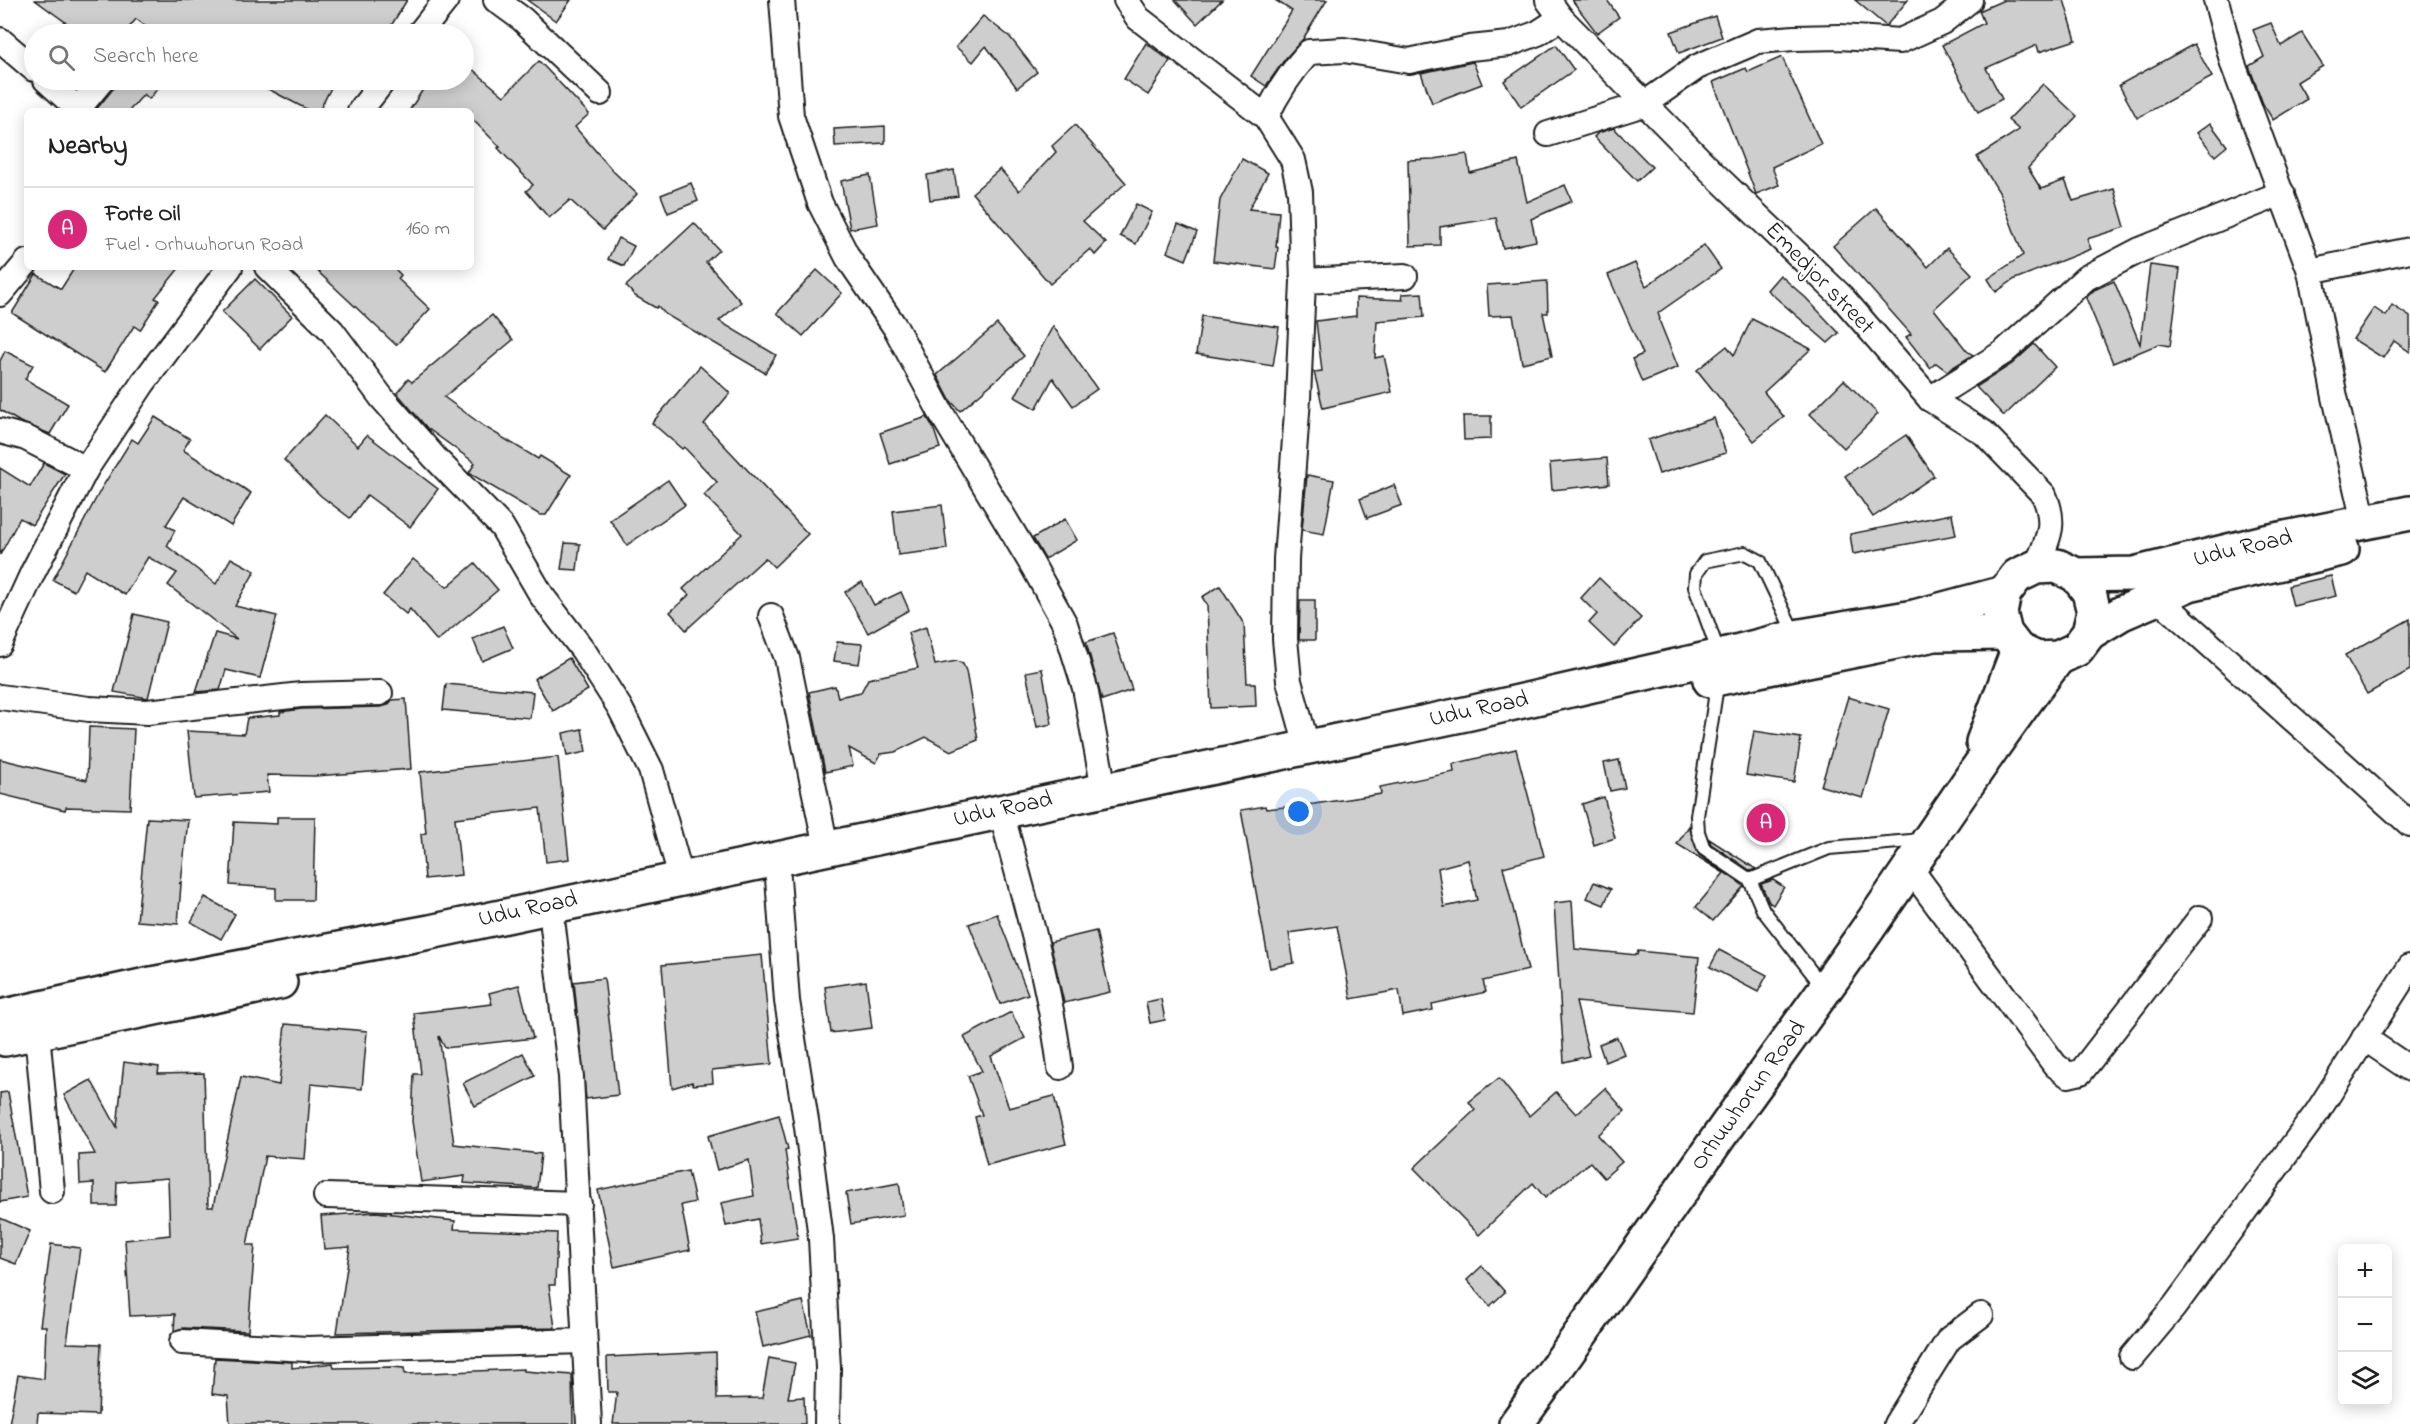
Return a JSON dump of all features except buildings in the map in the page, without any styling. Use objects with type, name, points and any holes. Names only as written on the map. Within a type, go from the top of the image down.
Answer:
[{"type":"main road","name":"Udu Road","points":[[2076,575],[2134,574],[2261,543],[2410,513]]},
{"type":"main road","name":"Udu Road","points":[[2090,633],[2122,613],[2188,584],[2410,535]]},
{"type":"main road","points":[[2057,566],[2076,575],[2089,592],[2094,612],[2090,633],[2076,649],[2058,658],[2037,659],[2011,642],[2000,613],[2004,592],[2017,576],[2036,567],[2057,566]]},
{"type":"main road","name":"Udu Road","points":[[0,1040],[553,927],[1157,795],[1331,759],[1469,734],[1719,667],[1795,637],[1914,617],[2004,592]]},
{"type":"main road","name":"Udu Road","points":[[0,1017],[146,985],[430,932],[681,877],[1470,713],[1719,667],[1935,634],[2011,642]]},
{"type":"main road","name":"Orhuwhorun Road","points":[[1978,765],[2011,642]]},
{"type":"main road","name":"Orhuwhorun Road","points":[[1516,1424],[1598,1312],[1741,1105],[1826,989],[1978,765],[2058,658]]},
{"type":"street","points":[[427,24],[446,0]]},
{"type":"street","points":[[496,0],[522,19],[600,93]]},
{"type":"street","points":[[782,0],[791,116],[820,203],[848,258],[896,327],[940,411],[1065,624],[1085,688],[1104,789]]},
{"type":"street","points":[[1126,0],[1138,18],[1266,117],[1275,135],[1293,160],[1300,192],[1303,281],[1287,559],[1285,639],[1290,681],[1307,746]]},
{"type":"street","points":[[1548,134],[1644,104],[1697,67],[1758,42],[1839,37],[1900,40],[1942,22],[1970,0]]},
{"type":"street","points":[[2216,0],[2233,64],[2310,271],[2335,397],[2364,522]]},
{"type":"street","points":[[1266,117],[1277,94],[1309,52],[1344,50],[1410,61],[1470,48],[1509,44],[1538,33],[1555,9]]},
{"type":"street","name":"Emedjor street","points":[[1555,9],[1644,104],[1841,296],[1930,399],[1984,433],[2044,495],[2051,530],[2036,567]]},
{"type":"street","points":[[0,40],[24,60]]},
{"type":"street","points":[[57,90],[77,108]]},
{"type":"street","points":[[81,108],[94,90]]},
{"type":"street","points":[[362,108],[376,90]]},
{"type":"street","points":[[1930,399],[2004,352],[2086,278],[2140,250],[2282,193]]},
{"type":"street","points":[[2310,271],[2410,250]]},
{"type":"street","points":[[0,294],[24,266]]},
{"type":"street","points":[[0,644],[33,572],[86,469],[143,383],[228,270]]},
{"type":"street","points":[[270,270],[332,331],[382,398],[435,458],[502,527],[542,596],[583,650],[626,719],[651,770],[681,877]]},
{"type":"street","points":[[1303,281],[1405,276]]},
{"type":"street","points":[[0,432],[26,438],[86,469]]},
{"type":"street","points":[[2157,597],[2410,824]]},
{"type":"street","points":[[771,616],[787,658],[826,847]]},
{"type":"street","points":[[0,697],[89,709],[147,712],[301,695],[380,693]]},
{"type":"street","points":[[1005,830],[1034,931],[1054,1021],[1060,1067]]},
{"type":"street","points":[[1910,868],[2055,1065],[2068,1074],[2081,1072],[2200,918]]},
{"type":"street","points":[[778,878],[787,1001],[807,1127],[821,1239],[828,1368],[827,1424]]},
{"type":"street","points":[[553,927],[571,1077],[589,1424]]},
{"type":"street","points":[[2133,1357],[2174,1308],[2318,1112],[2410,967]]},
{"type":"street","points":[[37,1033],[52,1191]]},
{"type":"street","points":[[2364,1038],[2410,1069]]},
{"type":"street","points":[[326,1196],[579,1204]]},
{"type":"street","points":[[1896,1424],[1949,1340],[1981,1315]]},
{"type":"street","points":[[182,1342],[307,1348],[584,1341]]},
{"type":"lane","points":[[1795,637],[1760,561],[1746,553],[1705,561],[1696,574],[1695,587],[1719,667],[1697,816],[1698,832],[1704,849],[1750,880],[1763,910],[1826,989]]},
{"type":"lane","points":[[1750,880],[1829,848],[1881,842],[1929,840]]},
{"type":"place","name":"Forte Oil","points":[[1766,823]]}]
